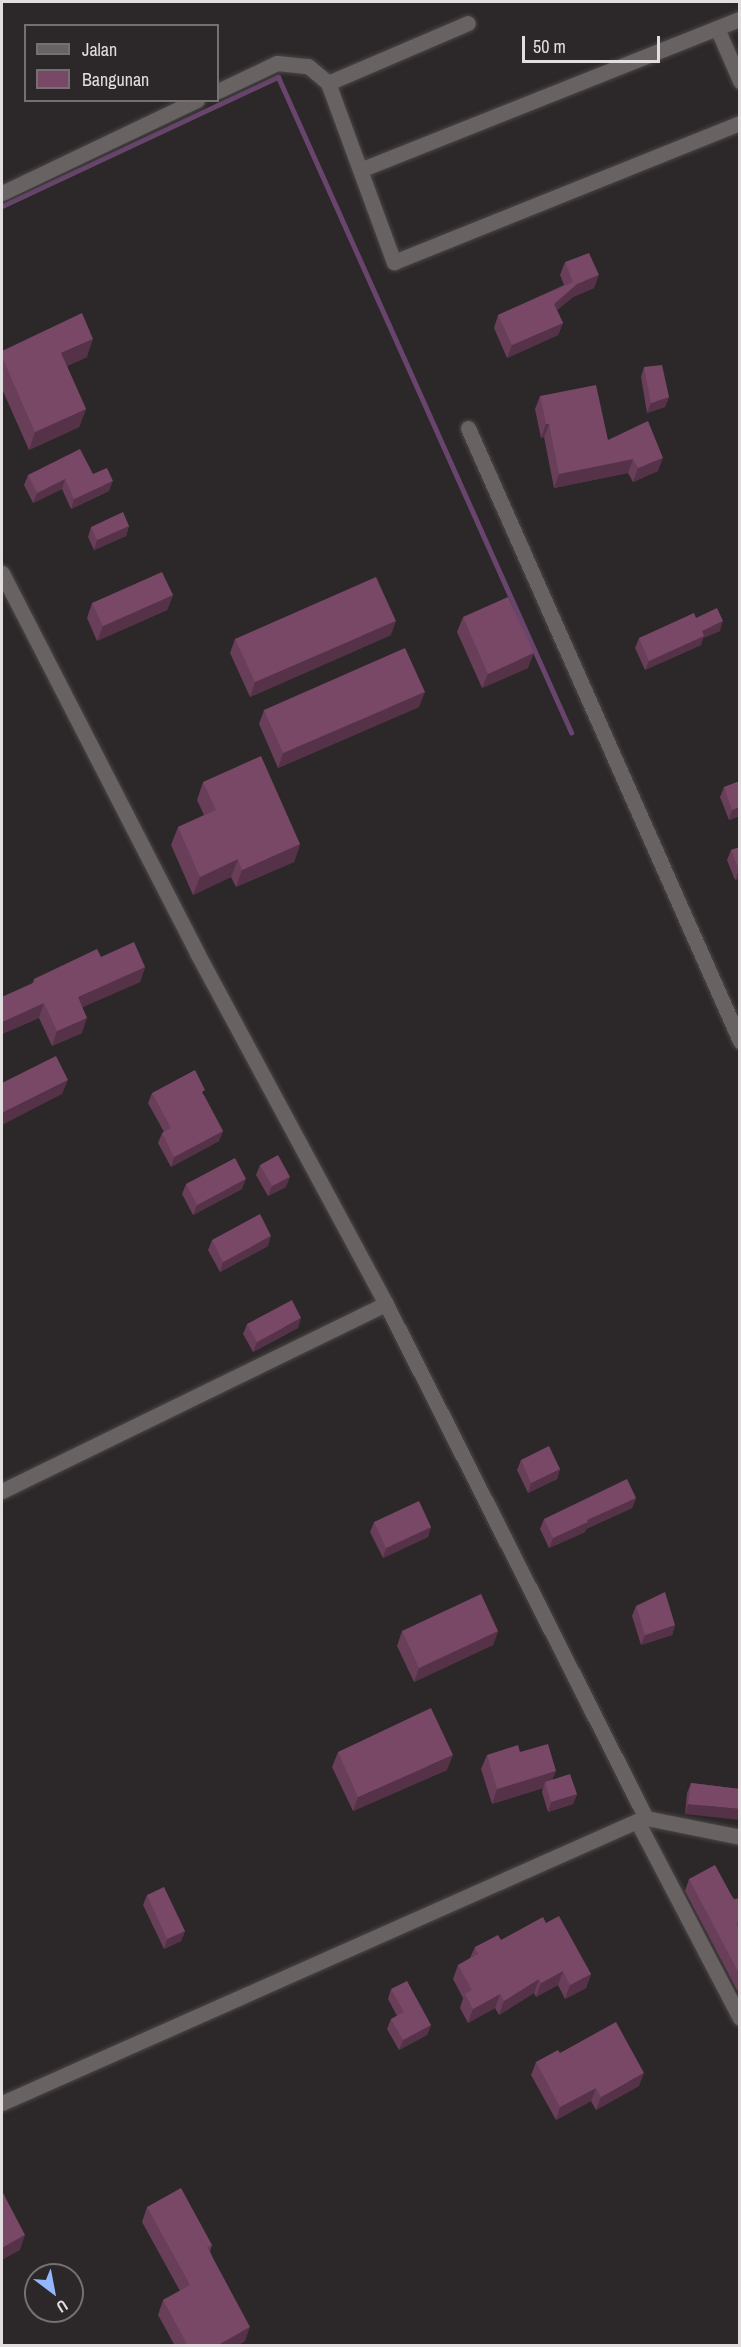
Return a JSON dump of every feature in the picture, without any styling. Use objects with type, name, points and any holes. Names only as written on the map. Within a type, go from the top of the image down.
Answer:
[{"type":"street","points":[[360,170],[740,19]]},
{"type":"street","points":[[328,83],[468,23]]},
{"type":"street","points":[[717,28],[740,81]]},
{"type":"street","points":[[219,91],[277,63],[308,66],[328,83],[394,262],[740,123]]},
{"type":"street","points":[[2,193],[193,102]]},
{"type":"street","points":[[468,428],[740,1041]]},
{"type":"street","points":[[2,573],[197,952],[386,1304],[740,2018]]},
{"type":"street","points":[[2,1491],[386,1304]]},
{"type":"street","points":[[2,2103],[641,1819],[740,1837]]},
{"type":"building","points":[[589,253],[599,275],[577,284],[554,304],[563,323],[512,345],[498,315],[573,282],[565,262]]},
{"type":"building","points":[[82,313],[93,339],[61,353],[86,409],[35,432],[2,357],[2,351]]},
{"type":"building","points":[[662,365],[669,397],[651,403],[644,367]]},
{"type":"building","points":[[596,385],[608,440],[648,421],[663,458],[638,468],[633,459],[559,474],[549,424],[546,424],[540,396]]},
{"type":"building","points":[[80,449],[93,474],[107,468],[113,481],[74,499],[65,479],[37,493],[28,475]]},
{"type":"building","points":[[123,512],[129,526],[97,540],[91,527]]},
{"type":"building","points":[[162,572],[173,595],[103,626],[92,603]]},
{"type":"building","points":[[376,577],[396,621],[255,682],[235,639]]},
{"type":"building","points":[[508,597],[534,653],[488,674],[463,617]]},
{"type":"building","points":[[717,608],[723,621],[702,631],[704,636],[649,661],[639,638],[694,613],[696,618]]},
{"type":"building","points":[[405,648],[425,692],[283,753],[264,710]]},
{"type":"building","points":[[261,756],[300,844],[242,870],[238,859],[200,877],[178,827],[216,810],[203,782]]},
{"type":"building","points":[[740,781],[740,807],[732,810],[724,787]]},
{"type":"building","points":[[740,847],[740,870],[739,870],[731,850]]},
{"type":"building","points":[[134,942],[145,967],[78,997],[87,1018],[57,1031],[44,1003],[2,1022],[2,997],[97,949],[101,957]]},
{"type":"building","points":[[56,1056],[68,1080],[2,1113],[2,1083]]},
{"type":"building","points":[[195,1070],[205,1090],[202,1092],[223,1131],[174,1157],[162,1133],[171,1128],[152,1093]]},
{"type":"building","points":[[278,1155],[290,1177],[272,1186],[260,1165]]},
{"type":"building","points":[[235,1158],[246,1179],[197,1205],[186,1184]]},
{"type":"building","points":[[260,1214],[271,1236],[223,1262],[212,1240]]},
{"type":"building","points":[[292,1300],[301,1318],[257,1342],[247,1324]]},
{"type":"building","points":[[549,1446],[560,1469],[531,1483],[521,1460]]},
{"type":"building","points":[[627,1479],[636,1498],[553,1538],[544,1519]]},
{"type":"building","points":[[419,1501],[431,1527],[386,1548],[374,1522]]},
{"type":"building","points":[[665,1592],[675,1625],[645,1635],[636,1606]]},
{"type":"building","points":[[481,1594],[498,1631],[419,1668],[402,1631]]},
{"type":"building","points":[[431,1708],[453,1755],[358,1797],[338,1752]]},
{"type":"building","points":[[548,1744],[556,1771],[497,1789],[487,1755],[518,1745],[520,1752]]},
{"type":"building","points":[[570,1774],[577,1794],[551,1802],[545,1782]]},
{"type":"building","points":[[691,1783],[740,1789],[740,1809],[688,1804]]},
{"type":"building","points":[[715,1865],[734,1900],[738,1898],[740,1901],[740,1921],[736,1923],[740,1929],[740,1975],[689,1879]]},
{"type":"building","points":[[164,1887],[185,1931],[167,1939],[147,1895]]},
{"type":"building","points":[[559,1916],[591,1974],[570,1985],[563,1971],[541,1983],[539,1979],[504,2001],[500,1994],[473,2009],[465,1994],[472,1990],[458,1965],[478,1954],[475,1947],[498,1935],[501,1940],[543,1917],[546,1923]]},
{"type":"building","points":[[407,1981],[431,2025],[403,2040],[391,2019],[404,2012],[391,1989]]},
{"type":"building","points":[[616,2022],[644,2073],[601,2097],[596,2088],[560,2107],[536,2062],[558,2050],[560,2053]]},
{"type":"building","points":[[181,2188],[212,2245],[207,2247],[250,2327],[216,2346],[188,2346],[163,2300],[190,2285],[147,2207]]},
{"type":"building","points":[[2,2191],[25,2235],[2,2248]]},
{"type":"waterway","points":[[2,206],[278,77],[571,732]]}]
